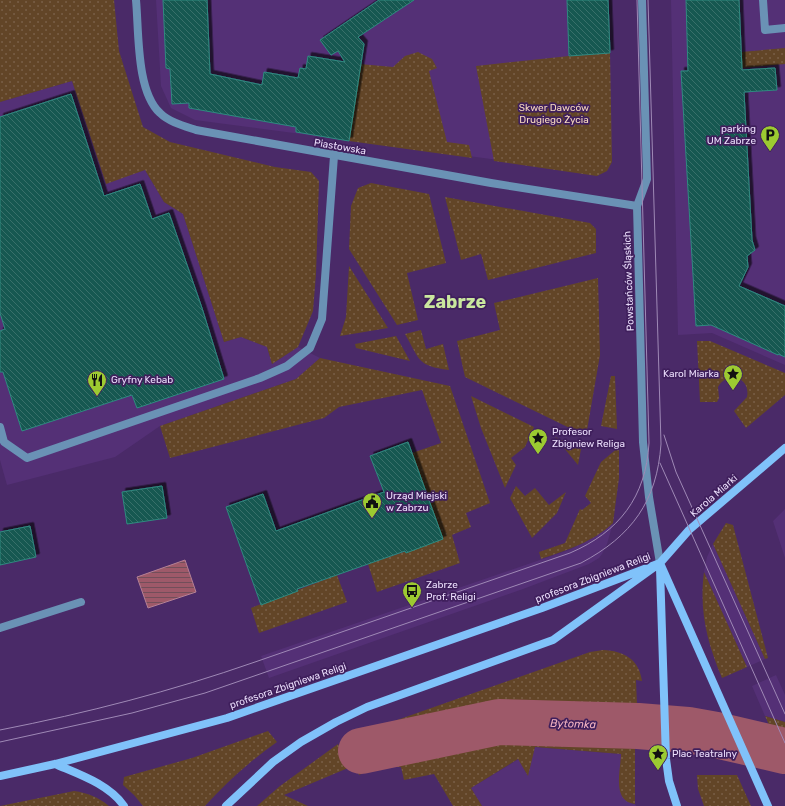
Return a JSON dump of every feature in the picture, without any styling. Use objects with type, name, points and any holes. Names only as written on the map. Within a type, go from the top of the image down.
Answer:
[{"type":"street","name":"Piastowska","points":[[136,0],[143,81],[150,100],[160,114],[176,123],[196,130],[334,156],[585,199],[637,206]]},
{"type":"street","name":"Powstańców Śląskich","points":[[642,0],[647,179],[637,206],[643,442],[649,497],[660,563]]},
{"type":"street","points":[[763,0],[765,30],[785,28]]},
{"type":"street","points":[[0,427],[4,442],[27,458],[260,378],[287,366],[310,348],[322,319],[334,156]]},
{"type":"street","name":"Karola Miarki","points":[[660,563],[689,530],[785,448]]},
{"type":"street","points":[[660,563],[666,759],[669,781],[677,806]]},
{"type":"street","points":[[660,563],[768,806]]},
{"type":"street","name":"profesora Zbigniewa Religi","points":[[0,776],[55,764],[234,716],[534,610],[660,563]]},
{"type":"street","name":"profesora Zbigniewa Religi","points":[[226,806],[273,762],[301,742],[336,722],[367,707],[553,640],[660,563]]},
{"type":"street","points":[[0,628],[81,602]]},
{"type":"street","points":[[55,764],[91,779],[109,791],[124,806]]},
{"type":"shaded area","points":[[156,0],[609,0],[612,158],[597,173],[195,120],[171,108],[161,86]]},
{"type":"shaded area","points":[[671,0],[785,0],[785,365],[712,333],[678,335]]},
{"type":"shaded area","points":[[72,81],[106,183],[145,170],[164,202],[183,214],[224,342],[241,337],[267,347],[272,364],[298,347],[320,358],[296,379],[160,426],[115,457],[7,485],[0,460],[0,102]]},
{"type":"shaded area","points":[[785,509],[785,558],[773,521]]},
{"type":"shaded area","points":[[613,523],[607,544],[602,554],[599,558],[589,564],[523,589],[269,678],[261,656],[569,550],[593,538]]},
{"type":"shaded area","points":[[713,544],[765,659],[747,667],[704,572],[707,557]]},
{"type":"shaded area","points":[[185,560],[196,592],[148,608],[137,577]]},
{"type":"shaded area","points":[[776,675],[785,695],[785,722],[765,716],[752,686]]},
{"type":"shaded area","points":[[535,747],[621,754],[620,790],[631,803],[635,804],[636,806],[482,806],[471,788],[519,759],[527,775]]},
{"type":"green space","points":[[0,0],[114,0],[119,51],[143,127],[170,142],[275,167],[311,172],[319,181],[316,274],[313,311],[298,347],[272,364],[267,347],[241,337],[224,342],[183,214],[164,202],[145,170],[106,184],[72,81],[0,102]]},
{"type":"green space","points":[[785,48],[785,64],[742,68],[741,52]]},
{"type":"green space","points":[[418,52],[432,59],[437,68],[429,71],[447,142],[469,145],[472,158],[349,141],[360,64],[393,67],[405,56]]},
{"type":"green space","name":"Skwer Dawców Drugiego Życia","points":[[610,53],[612,162],[607,171],[597,176],[494,161],[476,66]]},
{"type":"green space","points":[[371,183],[429,194],[446,263],[407,273],[418,320],[397,325],[349,249],[351,206],[358,188]]},
{"type":"green space","points":[[445,197],[590,223],[596,229],[596,253],[488,280],[481,254],[461,260]]},
{"type":"green space","points":[[349,266],[388,328],[340,336],[346,317]]},
{"type":"green space","points":[[598,278],[600,355],[586,436],[465,377],[457,341],[500,330],[494,303]]},
{"type":"green space","points":[[421,330],[426,349],[443,344],[449,370],[425,364],[417,356],[405,334]]},
{"type":"green space","points":[[396,336],[410,361],[356,348],[355,344]]},
{"type":"green space","points":[[697,341],[710,341],[785,373],[785,395],[746,428],[734,411],[747,397],[745,385],[737,378],[732,377],[722,382],[718,387],[719,398],[717,402],[700,402]]},
{"type":"green space","points":[[320,358],[450,386],[490,503],[466,513],[471,527],[452,535],[460,563],[377,592],[368,564],[443,539],[412,453],[441,443],[422,390],[339,407],[324,418],[170,458],[160,426],[296,379]]},
{"type":"green space","points":[[611,376],[615,376],[617,429],[601,426]]},
{"type":"green space","points":[[471,396],[534,427],[525,447],[511,458],[516,465],[505,488],[481,428]]},
{"type":"green space","points":[[555,437],[581,449],[578,465]]},
{"type":"green space","points":[[619,447],[619,478],[613,523],[597,535],[570,549],[541,559],[539,552],[565,543],[580,509],[582,510],[591,503],[585,496],[601,462]]},
{"type":"green space","points":[[516,486],[525,496],[535,488],[549,505],[566,492],[557,513],[532,538],[510,498]]},
{"type":"green space","points":[[726,523],[733,525],[768,658],[765,659],[713,544]]},
{"type":"green space","points":[[704,572],[747,667],[722,678],[708,639],[703,600]]},
{"type":"green space","points":[[337,575],[347,602],[259,633],[251,608]]},
{"type":"green space","points":[[603,650],[624,654],[638,667],[642,681],[636,680],[637,705],[589,712],[499,713],[360,740],[367,757],[453,741],[535,733],[635,737],[635,804],[628,802],[620,791],[619,775],[621,754],[535,747],[528,776],[518,759],[471,788],[482,806],[453,806],[434,774],[404,780],[401,767],[390,767],[384,762],[369,767],[370,770],[359,775],[346,738],[590,652]]},
{"type":"green space","points":[[765,716],[785,722],[785,760]]},
{"type":"green space","points":[[268,731],[277,742],[239,772],[205,806],[143,806],[123,785],[124,777],[192,758]]},
{"type":"green space","points":[[338,744],[348,768],[284,795],[308,806],[257,806],[280,786]]},
{"type":"green space","points":[[697,775],[737,775],[751,806],[704,806],[698,789]]},
{"type":"green space","points":[[74,791],[93,796],[109,806],[0,806]]},
{"type":"building","points":[[163,0],[207,0],[210,74],[262,85],[264,72],[298,78],[300,68],[306,69],[308,56],[345,62],[338,51],[331,55],[320,40],[379,0],[414,0],[358,37],[364,44],[349,141],[296,132],[296,127],[189,108],[189,103],[172,104],[170,69],[166,68]]},
{"type":"building","points":[[567,0],[608,0],[610,53],[569,56]]},
{"type":"building","points":[[686,0],[739,0],[742,70],[775,68],[777,90],[744,92],[752,240],[755,250],[747,256],[748,267],[739,286],[785,306],[785,357],[711,325],[696,326],[681,71],[688,71]]},
{"type":"building","points":[[71,94],[104,196],[140,184],[152,219],[169,213],[202,308],[224,379],[137,408],[132,395],[22,431],[3,372],[0,372],[0,331],[5,329],[0,313],[0,117]]},
{"type":"building","name":"Urząd Miejski w Zabrzu","points":[[408,442],[443,539],[406,553],[405,551],[297,589],[298,591],[261,605],[226,507],[263,494],[276,531],[384,492],[370,456]]},
{"type":"building","points":[[162,486],[167,518],[127,524],[122,492]]},
{"type":"building","points":[[30,526],[36,557],[0,565],[0,532]]},
{"type":"waterway","name":"Bytomka","points":[[361,751],[499,722],[638,726],[688,730],[785,751]]},
{"type":"tram line","points":[[0,730],[65,716],[161,692],[224,673],[570,553],[603,535],[616,523],[636,496],[647,462],[649,443],[637,0]]},
{"type":"tram line","points":[[0,742],[132,713],[205,693],[581,563],[599,552],[628,529],[639,515],[654,483],[659,464],[661,444],[648,0]]},
{"type":"tram line","points":[[664,435],[676,472],[785,714]]},
{"type":"tram line","points":[[660,463],[785,743]]},
{"type":"place","name":"parking UM Zabrze","points":[[770,152]]},
{"type":"place","name":"Karol Miarka","points":[[733,391]]},
{"type":"place","name":"Gryfny Kebab","points":[[97,397]]},
{"type":"place","name":"Profesor Zbigniew Religa","points":[[538,455]]},
{"type":"place","name":"Urząd Miejski w Zabrzu","points":[[372,519]]},
{"type":"place","name":"Zabrze Prof. Religi","points":[[412,608]]},
{"type":"place","name":"Plac Teatralny","points":[[658,771]]},
{"type":"district","name":"Zabrze","points":[[455,302]]}]
